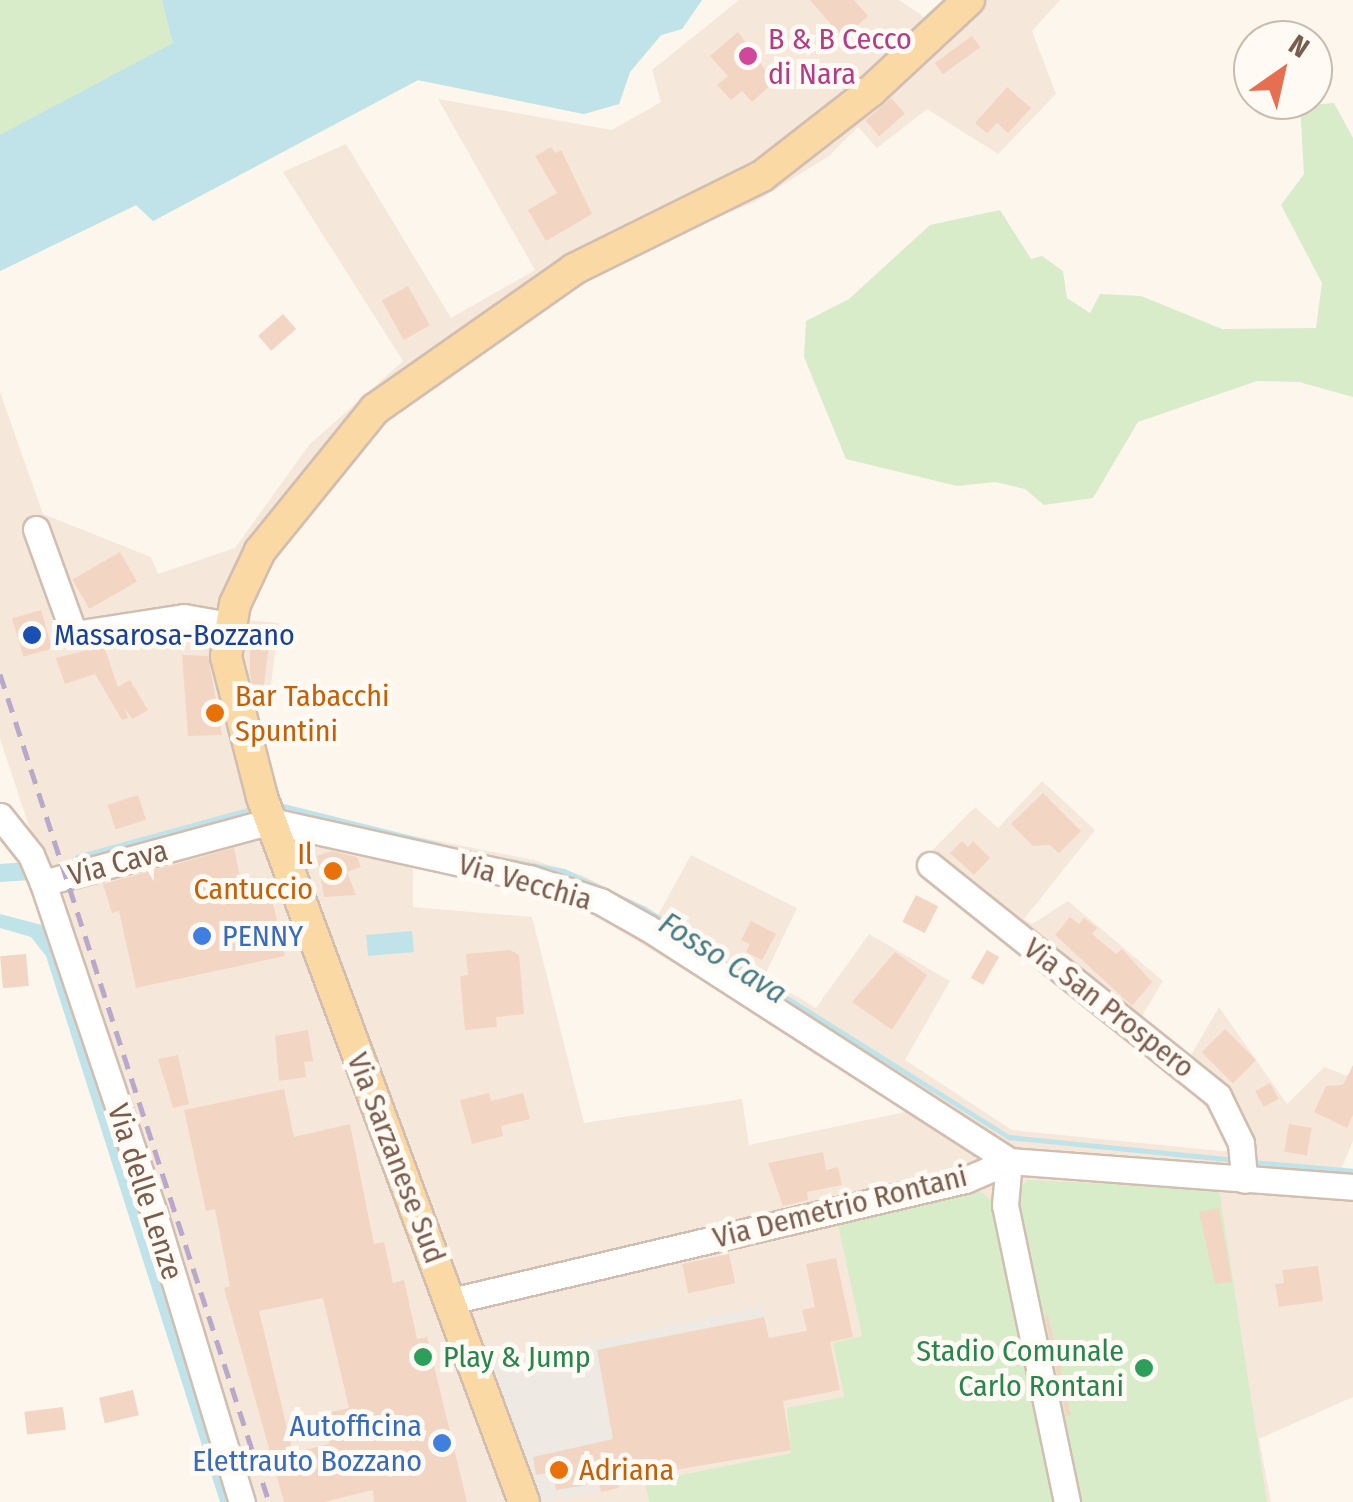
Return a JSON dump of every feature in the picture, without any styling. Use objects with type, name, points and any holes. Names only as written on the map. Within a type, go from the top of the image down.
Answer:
[{"type":"main road","points":[[229,624],[260,551],[375,409],[574,269],[762,176],[871,92],[969,0]]},
{"type":"main road","name":"Via Sarzanese Sud","points":[[229,624],[232,689],[267,810],[524,1502]]},
{"type":"street","points":[[36,529],[74,634],[184,617],[229,624]]},
{"type":"street","name":"Via Cava","points":[[0,816],[31,855],[42,883],[267,810]]},
{"type":"street","name":"Via Vecchia","points":[[267,810],[529,878],[600,901],[1009,1161]]},
{"type":"street","name":"Via San Prospero","points":[[930,865],[1192,1071],[1218,1096],[1244,1169]]},
{"type":"street","name":"Via delle Lenze","points":[[42,883],[154,1213],[242,1502]]},
{"type":"street","points":[[1009,1161],[1005,1205],[1066,1502]]},
{"type":"street","name":"Via Demetrio Rontani","points":[[451,1301],[965,1180],[1009,1161],[1244,1169],[1353,1187]]},
{"type":"shaded area","points":[[739,0],[899,0],[924,17],[943,0],[1060,0],[1032,31],[1056,94],[998,154],[927,109],[877,148],[858,127],[829,156],[755,202],[647,246],[566,290],[375,426],[277,552],[246,620],[279,623],[268,708],[248,714],[271,808],[534,860],[586,877],[658,915],[691,855],[797,908],[764,977],[816,1008],[869,934],[950,981],[905,1060],[1012,1130],[1231,1152],[1233,1145],[1191,1087],[915,868],[975,807],[998,828],[1042,781],[1095,830],[1024,919],[1032,924],[1068,901],[1163,981],[1137,1024],[1187,1062],[1219,1007],[1287,1104],[1324,1067],[1353,1078],[1353,1141],[1340,1172],[1353,1173],[1353,1397],[1259,1439],[1271,1502],[1059,1502],[863,1336],[844,1397],[792,1453],[646,1482],[649,1502],[253,1502],[0,739],[0,392],[43,514],[151,557],[158,574],[235,548],[309,445],[403,361],[283,172],[346,144],[451,318],[535,270],[438,99],[612,130],[661,102],[652,70]],"holes":[[[413,868],[525,890],[588,911],[914,1110],[749,1145],[742,1099],[584,1123],[532,917],[413,907]]]},
{"type":"shaded area","points":[[763,1306],[778,1379],[621,1479],[619,1488],[536,1502],[484,1364]]},
{"type":"green space","points":[[0,0],[702,0],[682,29],[661,35],[630,72],[619,104],[584,114],[418,80],[153,221],[136,205],[0,271]]},
{"type":"green space","points":[[1333,103],[1353,138],[1353,397],[1299,382],[1257,381],[1138,422],[1093,498],[1044,505],[1025,489],[995,482],[957,486],[846,459],[804,357],[806,321],[849,299],[930,225],[1000,210],[1031,259],[1042,256],[1063,271],[1067,298],[1090,313],[1100,294],[1141,296],[1222,329],[1316,328],[1322,283],[1281,205],[1304,174],[1301,120],[1333,120]]},
{"type":"green space","name":"Stadio Comunale Carlo Rontani","points":[[1028,1180],[1219,1189],[1267,1502],[1074,1502],[1014,1192]]},
{"type":"green space","points":[[977,1189],[996,1204],[1059,1502],[649,1502],[645,1482],[791,1453],[787,1408],[844,1397],[833,1343],[862,1336],[838,1224]]},
{"type":"water","points":[[162,0],[702,0],[682,29],[661,35],[630,72],[619,104],[584,114],[418,80],[153,221],[136,205],[0,271],[0,135],[173,43]]},
{"type":"water","points":[[0,914],[42,925],[55,943],[230,1502],[220,1502],[46,956],[31,937],[0,928]]},
{"type":"water","points":[[412,931],[414,952],[368,956],[366,935]]},
{"type":"building","points":[[810,0],[854,0],[868,16],[843,38]]},
{"type":"building","points":[[738,32],[774,82],[752,102],[742,91],[731,100],[717,85],[728,76],[710,56]]},
{"type":"building","points":[[972,36],[980,47],[943,74],[935,63]]},
{"type":"building","points":[[1007,87],[1031,108],[1008,133],[997,123],[987,133],[975,123]]},
{"type":"building","points":[[891,98],[905,114],[879,136],[865,120]]},
{"type":"building","points":[[551,147],[555,153],[561,150],[592,214],[546,241],[528,210],[557,193],[535,156]]},
{"type":"building","points":[[408,286],[430,325],[404,340],[382,301]]},
{"type":"building","points":[[283,314],[296,329],[271,351],[258,336]]},
{"type":"building","points":[[120,552],[137,581],[89,609],[72,580]]},
{"type":"building","name":"Massarosa-Bozzano","points":[[41,610],[52,648],[23,657],[12,618]]},
{"type":"building","points":[[250,625],[271,628],[264,685],[252,684]]},
{"type":"building","points":[[104,646],[118,687],[130,680],[148,710],[132,719],[124,707],[128,718],[122,720],[95,674],[65,684],[56,658]]},
{"type":"building","points":[[182,655],[208,656],[222,735],[188,736]]},
{"type":"building","points":[[1043,793],[1081,831],[1059,853],[1050,845],[1033,846],[1011,824]]},
{"type":"building","points":[[138,795],[146,820],[116,830],[108,805]]},
{"type":"building","points":[[962,841],[968,847],[973,841],[990,858],[974,875],[950,853]]},
{"type":"building","name":"PENNY","points":[[234,848],[243,891],[269,886],[285,956],[136,988],[119,911],[112,913],[103,884]]},
{"type":"building","points":[[331,851],[357,857],[361,867],[347,872],[356,895],[324,897],[317,856]]},
{"type":"building","points":[[916,895],[938,906],[925,933],[902,922]]},
{"type":"building","points":[[1070,917],[1079,924],[1084,918],[1097,928],[1092,934],[1116,954],[1122,949],[1152,982],[1132,1006],[1055,935]]},
{"type":"building","points":[[751,921],[776,934],[762,960],[746,952],[750,944],[741,940]]},
{"type":"building","points":[[510,950],[519,955],[524,1014],[496,1017],[497,1027],[465,1030],[460,976],[468,975],[466,954]]},
{"type":"building","points":[[987,950],[999,957],[983,985],[971,978]]},
{"type":"building","points":[[895,952],[927,975],[892,1030],[852,1002]]},
{"type":"building","points":[[26,954],[29,986],[3,988],[0,956]]},
{"type":"building","points":[[1225,1029],[1256,1060],[1233,1083],[1202,1052]]},
{"type":"building","points":[[308,1030],[313,1061],[304,1062],[306,1077],[279,1081],[275,1036]]},
{"type":"building","points":[[178,1055],[189,1104],[173,1108],[158,1059]]},
{"type":"building","points":[[1353,1065],[1353,1115],[1347,1128],[1314,1112],[1326,1086],[1343,1085]]},
{"type":"building","points":[[1270,1083],[1279,1099],[1264,1107],[1255,1091]]},
{"type":"building","points":[[284,1089],[294,1137],[350,1124],[374,1244],[384,1242],[393,1283],[404,1280],[417,1339],[427,1337],[467,1502],[374,1502],[373,1490],[324,1502],[284,1502],[224,1288],[230,1286],[215,1209],[206,1211],[184,1110]],"holes":[[[323,1298],[349,1408],[323,1414],[329,1444],[293,1453],[259,1311]]]},
{"type":"building","points":[[489,1093],[491,1101],[523,1093],[530,1119],[501,1126],[503,1136],[472,1144],[460,1100]]},
{"type":"building","points":[[1289,1124],[1312,1128],[1307,1156],[1284,1152]]},
{"type":"building","points":[[823,1152],[826,1170],[838,1167],[842,1185],[807,1192],[808,1200],[783,1206],[768,1163]]},
{"type":"building","points":[[1219,1208],[1232,1282],[1215,1284],[1199,1212]]},
{"type":"building","points":[[729,1254],[735,1283],[688,1293],[682,1264]]},
{"type":"building","points":[[836,1258],[853,1337],[830,1342],[840,1390],[783,1401],[791,1450],[617,1480],[619,1488],[601,1492],[599,1483],[556,1490],[553,1472],[536,1475],[533,1457],[613,1439],[597,1350],[764,1317],[769,1338],[807,1331],[802,1310],[815,1307],[806,1264]]},
{"type":"building","points":[[1318,1266],[1323,1301],[1279,1307],[1275,1284],[1284,1283],[1282,1270]]},
{"type":"building","points":[[1048,1315],[1071,1415],[1066,1416],[1045,1316]]},
{"type":"building","points":[[133,1390],[139,1415],[105,1423],[99,1398]]},
{"type":"building","points":[[63,1407],[66,1430],[27,1435],[24,1412]]},
{"type":"waterway","name":"Fosso Cava","points":[[275,804],[439,845]]},
{"type":"waterway","name":"Fosso Cava","points":[[77,857],[255,808]]},
{"type":"waterway","name":"Fosso Cava","points":[[484,856],[564,871],[645,909],[1009,1137],[1236,1160]]},
{"type":"waterway","points":[[0,873],[26,871]]},
{"type":"waterway","name":"Fosso Cava","points":[[1251,1162],[1353,1171]]},
{"type":"railway","points":[[0,674],[269,1502]]},
{"type":"place","name":"B & B Cecco di Nara","points":[[748,56]]},
{"type":"place","name":"Massarosa-Bozzano","points":[[32,635]]},
{"type":"place","name":"Bar Tabacchi Spuntini","points":[[215,713]]},
{"type":"place","name":"Il Cantuccio","points":[[333,871]]},
{"type":"place","name":"PENNY","points":[[202,936]]},
{"type":"place","name":"Play & Jump","points":[[423,1357]]},
{"type":"place","name":"Stadio Comunale Carlo Rontani","points":[[1144,1368]]},
{"type":"place","name":"Autofficina Elettrauto Bozzano","points":[[442,1443]]},
{"type":"place","name":"Adriana","points":[[559,1470]]}]
